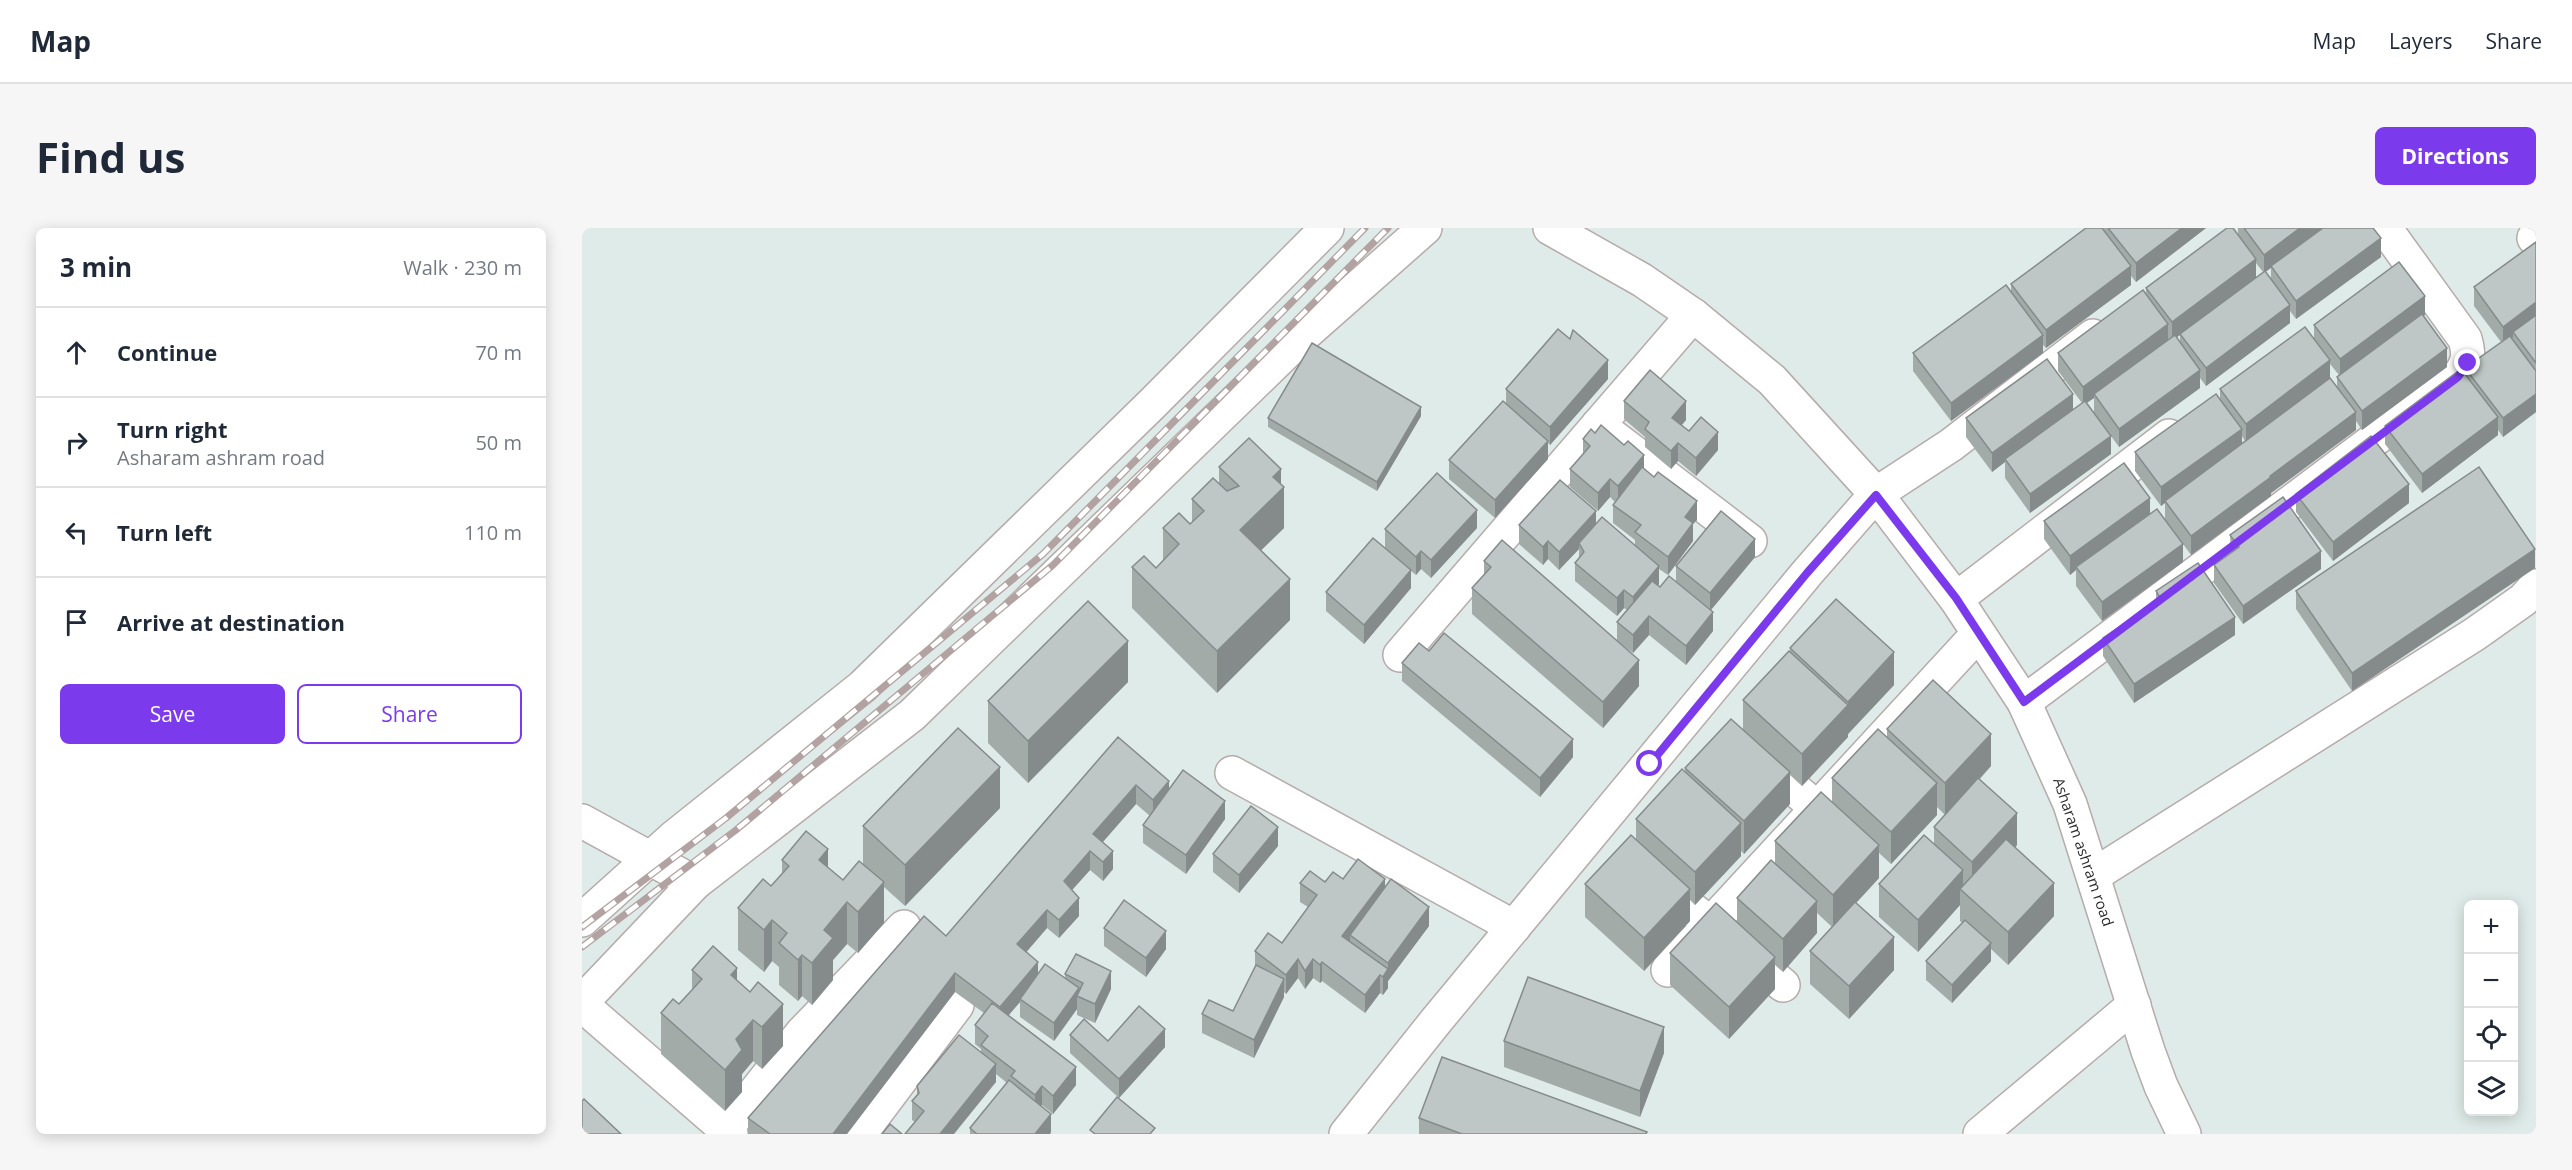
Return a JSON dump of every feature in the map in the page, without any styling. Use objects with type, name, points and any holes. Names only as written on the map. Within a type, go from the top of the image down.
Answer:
[{"type":"street","points":[[582,920],[673,837],[862,687],[1153,403],[1327,228]]},
{"type":"street","points":[[904,927],[802,1033],[728,1132],[582,1003],[695,883],[912,715],[1305,334],[1425,228]]},
{"type":"street","points":[[2024,702],[2458,377],[2468,363],[2469,351],[2465,339],[2385,228]]},
{"type":"street","name":"Asharam ashram road","points":[[1570,232],[1694,315],[1772,380],[1876,495],[1956,598],[2024,702],[2070,804],[2161,1086],[2184,1134]]},
{"type":"street","points":[[2379,278],[2408,257]]},
{"type":"street","points":[[1401,655],[1694,315]]},
{"type":"street","points":[[1346,1134],[1807,573],[1876,495],[1951,445],[2116,319]]},
{"type":"street","points":[[1956,598],[2192,419]]},
{"type":"street","points":[[1598,425],[1750,541]]},
{"type":"street","points":[[1497,543],[1524,566]]},
{"type":"street","points":[[2094,876],[2475,634],[2523,600],[2536,586]]},
{"type":"street","points":[[1668,970],[1978,634]]},
{"type":"street","points":[[1762,761],[1859,844]]},
{"type":"street","points":[[1232,773],[1514,927]]},
{"type":"street","points":[[582,821],[695,883]]},
{"type":"street","points":[[1662,886],[1783,985]]},
{"type":"street","points":[[860,1134],[957,1005]]},
{"type":"street","points":[[1980,1134],[2134,1005]]},
{"type":"building","points":[[2086,228],[2102,228],[2131,266],[2046,330],[2011,284]]},
{"type":"building","points":[[2108,228],[2182,228],[2136,263]]},
{"type":"building","points":[[2227,228],[2233,228],[2256,259],[2172,322],[2146,288]]},
{"type":"building","points":[[2244,228],[2300,228],[2264,255]]},
{"type":"building","points":[[2323,228],[2373,228],[2381,238],[2296,301],[2271,266]]},
{"type":"building","points":[[2536,242],[2536,302],[2503,327],[2474,287]]},
{"type":"building","points":[[2399,262],[2425,296],[2340,359],[2314,325]]},
{"type":"building","points":[[2265,271],[2290,305],[2206,368],[2180,334]]},
{"type":"building","points":[[2006,285],[2043,335],[1951,403],[1913,353]]},
{"type":"building","points":[[2143,290],[2168,324],[2083,387],[2058,353]]},
{"type":"building","points":[[2422,314],[2447,348],[2362,411],[2337,377]]},
{"type":"building","points":[[2536,315],[2536,363],[2513,332]]},
{"type":"building","points":[[2305,327],[2330,360],[2246,424],[2220,389]]},
{"type":"building","points":[[1558,329],[1570,339],[1573,330],[1608,360],[1550,427],[1506,389]]},
{"type":"building","points":[[2175,335],[2200,370],[2119,429],[2094,394]]},
{"type":"building","points":[[2510,336],[2536,371],[2536,394],[2503,418],[2465,368]]},
{"type":"building","points":[[1312,343],[1421,407],[1377,482],[1268,418]]},
{"type":"building","points":[[2047,359],[2073,394],[1992,453],[1966,418]]},
{"type":"building","points":[[2461,369],[2498,417],[2422,474],[2385,426]]},
{"type":"building","points":[[1650,370],[1686,401],[1672,418],[1689,431],[1701,417],[1718,432],[1696,458],[1678,443],[1671,451],[1645,429],[1649,422],[1624,401]]},
{"type":"building","points":[[2330,378],[2356,412],[2191,536],[2165,501]]},
{"type":"building","points":[[2216,394],[2242,429],[2161,487],[2135,452]]},
{"type":"building","points":[[1503,401],[1548,441],[1495,500],[1449,460]]},
{"type":"building","points":[[2085,401],[2111,436],[2030,494],[2005,459]]},
{"type":"building","points":[[1601,425],[1624,445],[1628,441],[1644,455],[1618,486],[1610,479],[1598,493],[1570,469],[1590,446],[1583,439],[1591,429],[1595,433]]},
{"type":"building","points":[[2371,436],[2409,484],[2333,542],[2296,494]]},
{"type":"building","points":[[1249,438],[1281,469],[1273,477],[1284,487],[1240,530],[1290,579],[1217,651],[1132,567],[1144,556],[1156,568],[1179,544],[1163,528],[1179,513],[1190,524],[1204,511],[1192,499],[1213,478],[1227,491],[1239,486],[1219,467]]},
{"type":"building","points":[[2124,463],[2150,498],[2070,556],[2044,521]]},
{"type":"building","points":[[1642,467],[1654,477],[1658,472],[1697,501],[1685,517],[1693,523],[1668,557],[1635,532],[1641,525],[1613,505]]},
{"type":"building","points":[[2479,467],[2535,549],[2352,673],[2296,591]]},
{"type":"building","points":[[1437,473],[1477,510],[1431,560],[1421,551],[1416,557],[1385,529]]},
{"type":"building","points":[[1560,480],[1596,511],[1559,552],[1548,541],[1543,547],[1519,525]]},
{"type":"building","points":[[2283,497],[2321,551],[2243,606],[2214,565],[2239,547],[2230,535]]},
{"type":"building","points":[[2157,509],[2183,544],[2102,602],[2076,567]]},
{"type":"building","points":[[1721,511],[1755,539],[1710,593],[1676,566]]},
{"type":"building","points":[[1602,517],[1659,566],[1633,597],[1624,590],[1617,598],[1575,563],[1584,552],[1579,543]]},
{"type":"building","points":[[1373,538],[1411,570],[1364,625],[1326,592]]},
{"type":"building","points":[[1502,540],[1639,660],[1603,702],[1472,588],[1491,567],[1484,561]]},
{"type":"building","points":[[2198,563],[2235,617],[2134,684],[2103,638],[2161,599],[2156,591]]},
{"type":"building","points":[[1669,576],[1713,612],[1686,646],[1649,616],[1633,635],[1617,622],[1652,581],[1660,587]]},
{"type":"building","points":[[1836,599],[1894,652],[1848,702],[1790,648]]},
{"type":"building","points":[[1088,601],[1128,641],[1028,741],[988,701]]},
{"type":"building","points":[[1444,633],[1573,739],[1540,778],[1402,663],[1419,643],[1429,651]]},
{"type":"building","points":[[1789,651],[1848,705],[1802,754],[1743,700]]},
{"type":"building","points":[[1933,680],[1991,734],[1945,783],[1887,729]]},
{"type":"building","points":[[1731,719],[1790,772],[1744,821],[1685,768]]},
{"type":"building","points":[[958,728],[1000,767],[905,865],[863,826]]},
{"type":"building","points":[[1878,729],[1937,783],[1891,832],[1832,778]]},
{"type":"building","points":[[1118,737],[1169,781],[1153,800],[1136,785],[1093,834],[1113,851],[1103,862],[1090,851],[1064,881],[1079,898],[1059,920],[1047,910],[1017,944],[1038,962],[1000,1007],[955,973],[833,1134],[770,1134],[748,1118],[924,916],[946,936]]},
{"type":"building","points":[[1682,769],[1741,823],[1695,872],[1636,819]]},
{"type":"building","points":[[1183,770],[1225,801],[1186,855],[1143,825]]},
{"type":"building","points":[[1978,778],[2017,813],[1972,862],[1934,827]]},
{"type":"building","points":[[1821,792],[1879,845],[1833,895],[1775,841]]},
{"type":"building","points":[[1251,806],[1278,827],[1239,875],[1213,854]]},
{"type":"building","points":[[806,831],[828,849],[819,860],[843,880],[859,861],[884,882],[858,912],[847,902],[824,930],[833,938],[812,963],[802,955],[798,960],[779,943],[787,933],[772,920],[764,930],[738,908],[763,879],[771,886],[789,866],[782,860]]},
{"type":"building","points":[[1631,835],[1690,889],[1644,938],[1585,884]]},
{"type":"building","points":[[1924,835],[1963,870],[1918,920],[1879,884]]},
{"type":"building","points":[[2006,839],[2054,883],[2008,932],[1960,889]]},
{"type":"building","points":[[1358,859],[1385,879],[1342,936],[1388,969],[1383,977],[1380,975],[1365,995],[1322,962],[1320,965],[1313,959],[1305,971],[1298,959],[1286,975],[1255,951],[1268,933],[1282,943],[1317,895],[1300,883],[1310,871],[1325,882],[1333,872],[1343,879]]},
{"type":"building","points":[[1771,860],[1817,901],[1783,939],[1737,898]]},
{"type":"building","points":[[1391,879],[1429,907],[1388,963],[1350,935]]},
{"type":"building","points":[[1124,900],[1166,931],[1146,958],[1104,928]]},
{"type":"building","points":[[1855,902],[1894,937],[1849,986],[1810,951]]},
{"type":"building","points":[[1716,903],[1775,957],[1729,1007],[1670,953]]},
{"type":"building","points":[[1965,920],[1991,943],[1952,985],[1926,961]]},
{"type":"building","points":[[713,946],[737,968],[731,975],[750,992],[758,982],[783,1004],[762,1027],[753,1020],[736,1039],[742,1050],[725,1070],[661,1013],[673,999],[679,1004],[702,979],[692,970]]},
{"type":"building","points":[[1076,954],[1111,971],[1095,1004],[1077,996],[1083,983],[1065,974]]},
{"type":"building","points":[[1045,964],[1079,988],[1054,1023],[1020,999]]},
{"type":"building","points":[[1256,965],[1284,979],[1254,1040],[1202,1014],[1209,1000],[1233,1011]]},
{"type":"building","points":[[1528,977],[1664,1027],[1640,1091],[1504,1041]]},
{"type":"building","points":[[992,1003],[1076,1067],[1053,1096],[1042,1086],[1035,1095],[1011,1076],[1015,1071],[981,1045],[988,1036],[975,1025]]},
{"type":"building","points":[[1139,1006],[1165,1029],[1119,1079],[1070,1035],[1084,1019],[1108,1041]]},
{"type":"building","points":[[959,1035],[996,1064],[940,1134],[905,1134],[924,1111],[912,1101],[919,1093],[917,1086]]},
{"type":"building","points":[[1442,1057],[1647,1132],[1646,1134],[1462,1134],[1419,1118]]},
{"type":"building","points":[[1009,1080],[1051,1114],[1035,1134],[977,1134],[970,1128]]},
{"type":"building","points":[[1117,1097],[1155,1128],[1150,1134],[1095,1134],[1090,1130]]},
{"type":"building","points":[[584,1099],[621,1134],[582,1134],[582,1101]]},
{"type":"building","points":[[890,1124],[902,1134],[882,1134]]},
{"type":"railway","points":[[582,927],[726,818],[1043,554],[1365,228]]},
{"type":"railway","points":[[582,947],[736,830],[1053,565],[1388,228]]},
{"type":"route","points":[[1650,764],[1807,573],[1876,495],[1956,598],[2024,702],[2458,377],[2468,363]]}]
